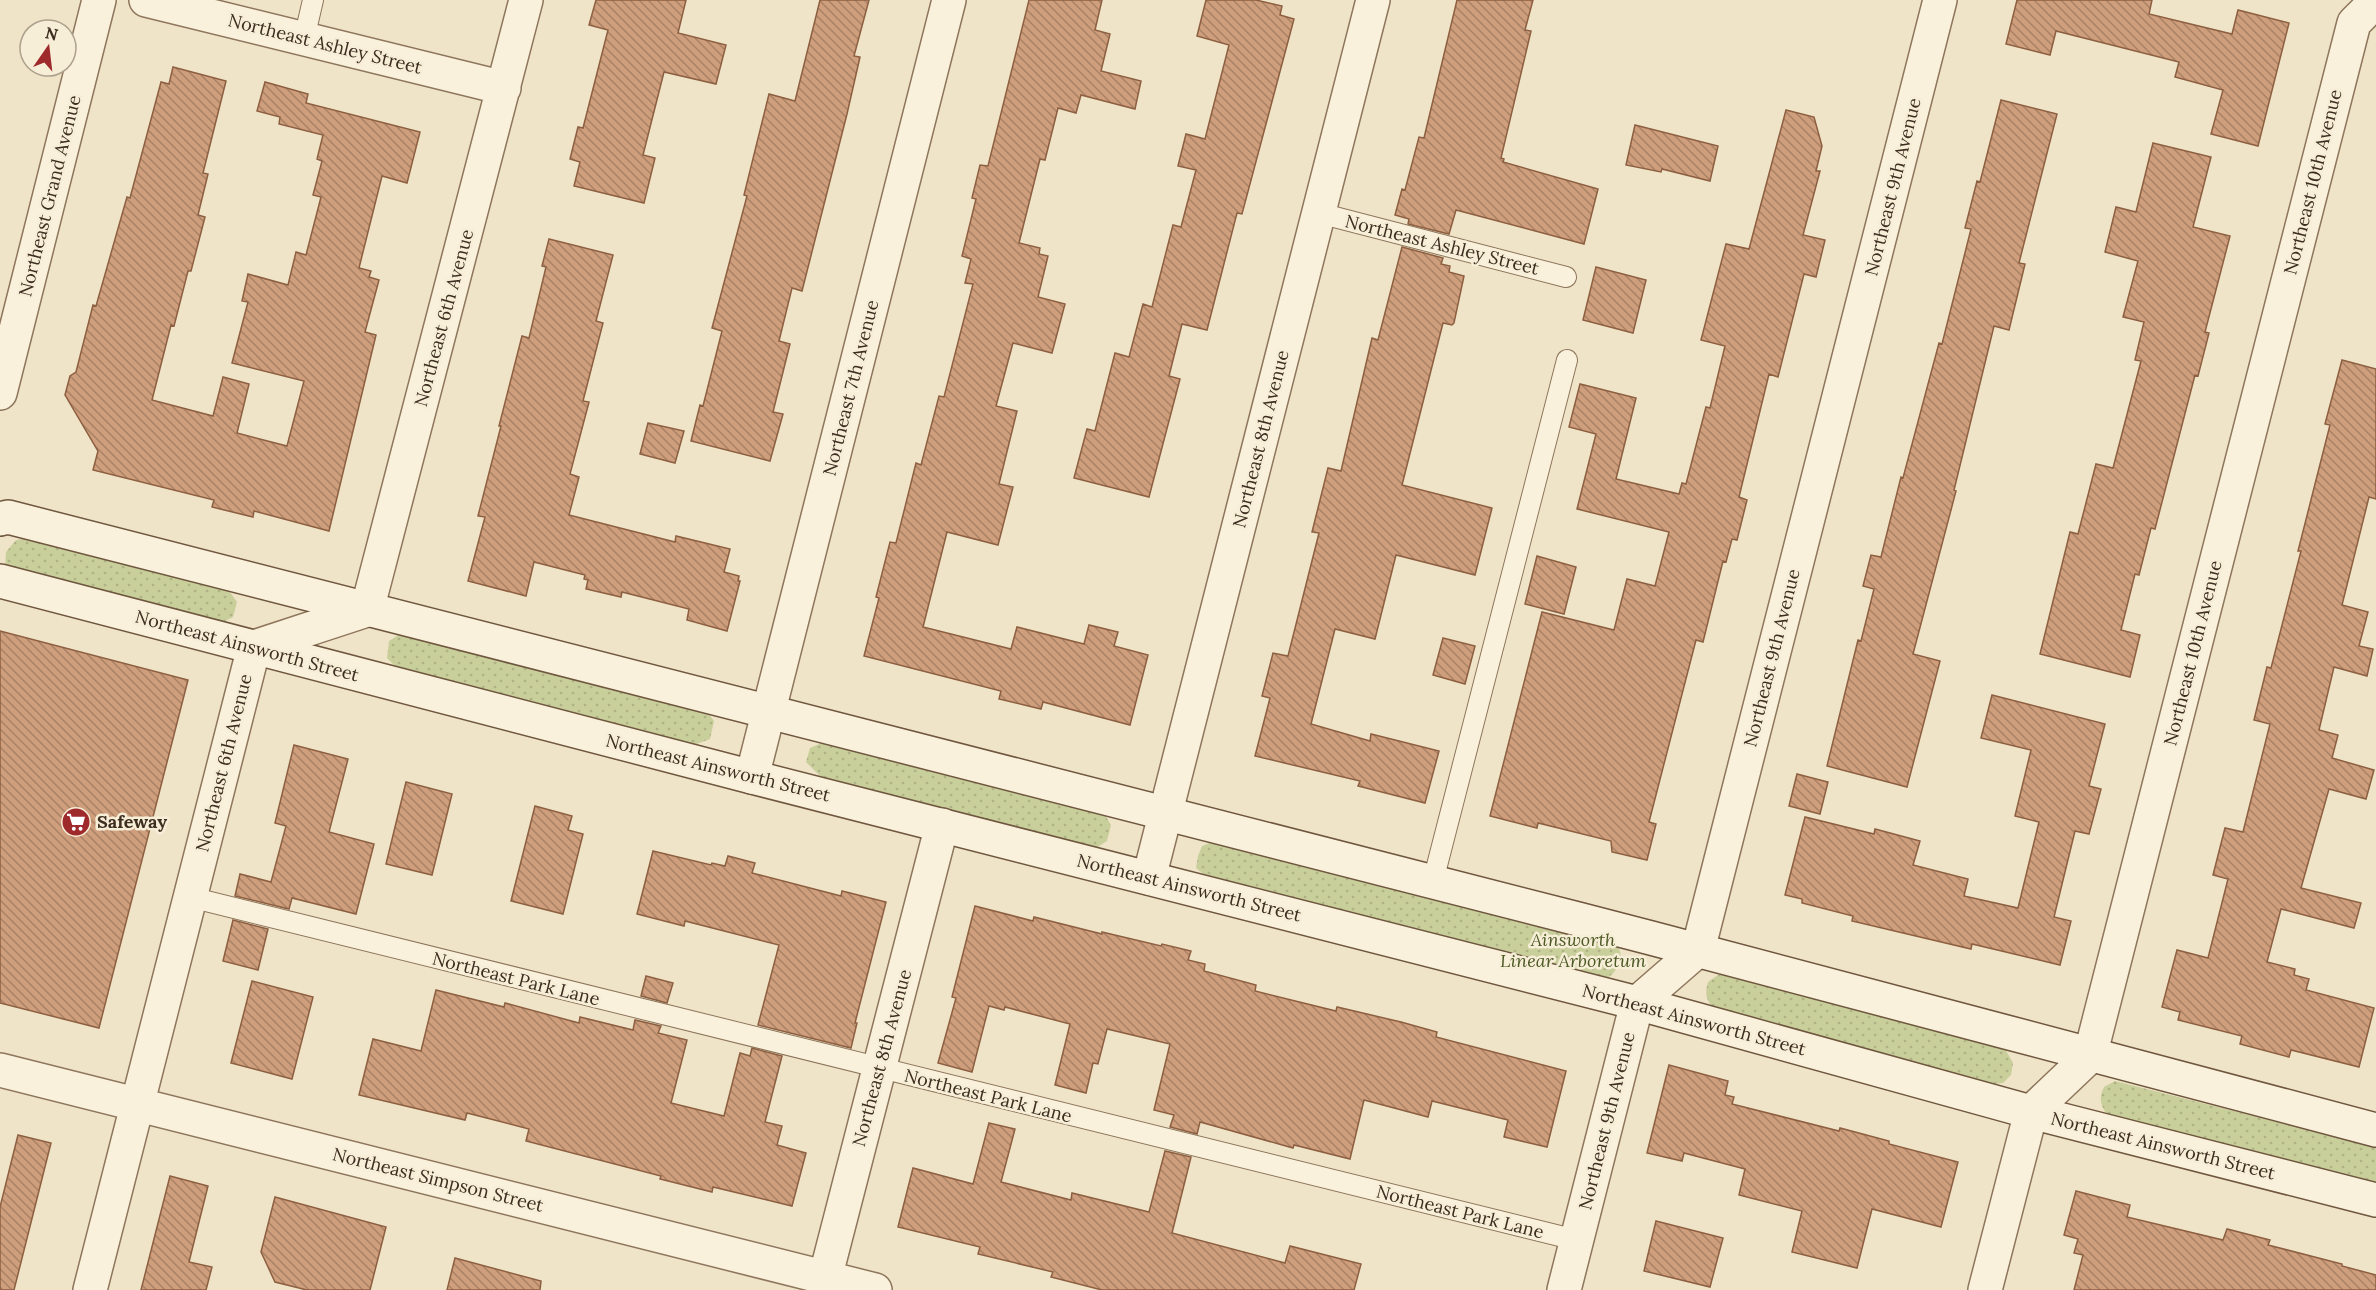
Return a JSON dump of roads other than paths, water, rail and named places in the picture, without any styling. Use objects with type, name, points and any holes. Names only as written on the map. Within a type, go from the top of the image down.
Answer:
[{"type":"street","name":"Northeast Grand Avenue","points":[[0,393],[99,0]]},
{"type":"street","name":"Northeast Ashley Street","points":[[146,0],[504,88]]},
{"type":"street","name":"Northeast 6th Avenue","points":[[367,610],[526,0]]},
{"type":"street","name":"Northeast 7th Avenue","points":[[752,777],[949,0]]},
{"type":"street","name":"Northeast 8th Avenue","points":[[1149,878],[1373,0]]},
{"type":"street","name":"Northeast 9th Avenue","points":[[1698,950],[1940,0]]},
{"type":"street","name":"Northeast 10th Avenue","points":[[2090,1056],[2354,22],[2370,2]]},
{"type":"street","points":[[0,519],[6,516],[367,610],[1166,812],[2376,1130]]},
{"type":"street","name":"Northeast Ainsworth Street","points":[[0,580],[752,777],[1637,1003],[2031,1112],[2376,1200]]},
{"type":"street","points":[[254,647],[367,610]]},
{"type":"street","name":"Northeast 6th Avenue","points":[[90,1290],[254,647]]},
{"type":"street","name":"Northeast 8th Avenue","points":[[823,1284],[942,825]]},
{"type":"street","points":[[1637,1003],[1698,950]]},
{"type":"street","name":"Northeast 9th Avenue","points":[[1564,1290],[1637,1003]]},
{"type":"street","points":[[1985,1290],[2031,1112],[2090,1056]]},
{"type":"street","name":"Northeast Simpson Street","points":[[0,1070],[823,1284],[875,1290]]},
{"type":"lane","points":[[304,39],[313,0]]},
{"type":"lane","name":"Northeast Ashley Street","points":[[1319,213],[1566,277]]},
{"type":"lane","points":[[1433,881],[1567,360]]},
{"type":"lane","name":"Northeast Park Lane","points":[[190,897],[880,1070],[1576,1240]]},
{"type":"place","name":"Safeway","points":[[76,822]]},
{"type":"park label","name":"Ainsworth Linear Arboretum","points":[[1573,950]]}]
